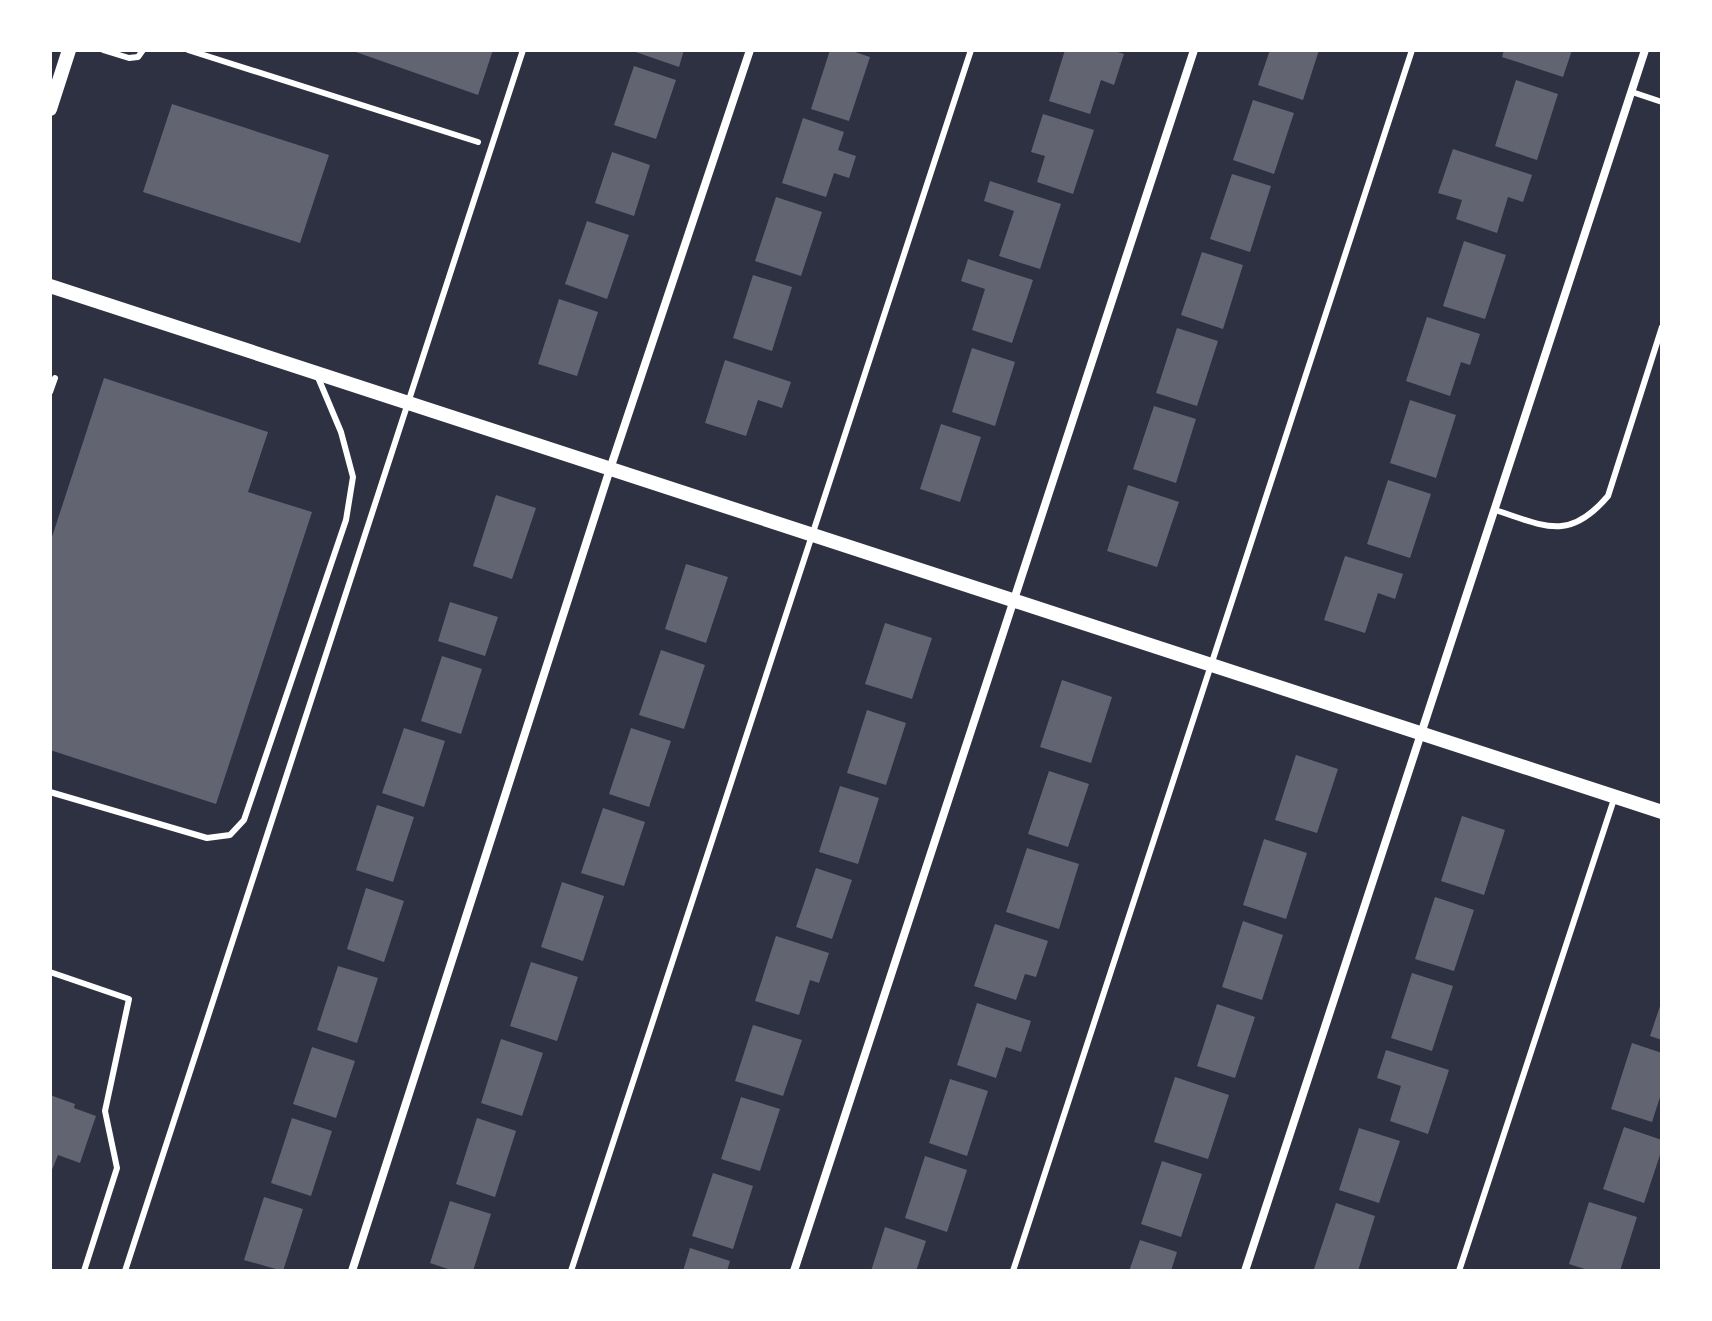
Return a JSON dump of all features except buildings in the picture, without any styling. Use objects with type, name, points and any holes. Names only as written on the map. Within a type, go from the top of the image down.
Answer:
[{"type":"street","points":[[50,109],[69,50]]},
{"type":"street","points":[[352,1271],[610,469],[750,50]]},
{"type":"street","points":[[794,1271],[1194,50]]},
{"type":"street","points":[[1245,1271],[1645,50]]},
{"type":"street","points":[[50,286],[1662,812]]},
{"type":"lane","points":[[103,50],[129,58],[138,57],[143,50]]},
{"type":"lane","points":[[188,50],[478,142]]},
{"type":"lane","points":[[125,1271],[523,50]]},
{"type":"lane","points":[[571,1271],[971,50]]},
{"type":"lane","points":[[1013,1271],[1412,50]]},
{"type":"lane","points":[[1632,92],[1662,102]]},
{"type":"lane","points":[[1495,510],[1541,525],[1563,527],[1582,521],[1595,511],[1608,496],[1662,327]]},
{"type":"lane","points":[[50,792],[207,838],[230,835],[244,820],[346,520],[353,477],[341,432],[315,372]]},
{"type":"lane","points":[[50,392],[55,378]]},
{"type":"lane","points":[[1459,1271],[1615,796]]},
{"type":"lane","points":[[50,972],[129,999],[105,1111],[117,1168],[84,1271]]}]
